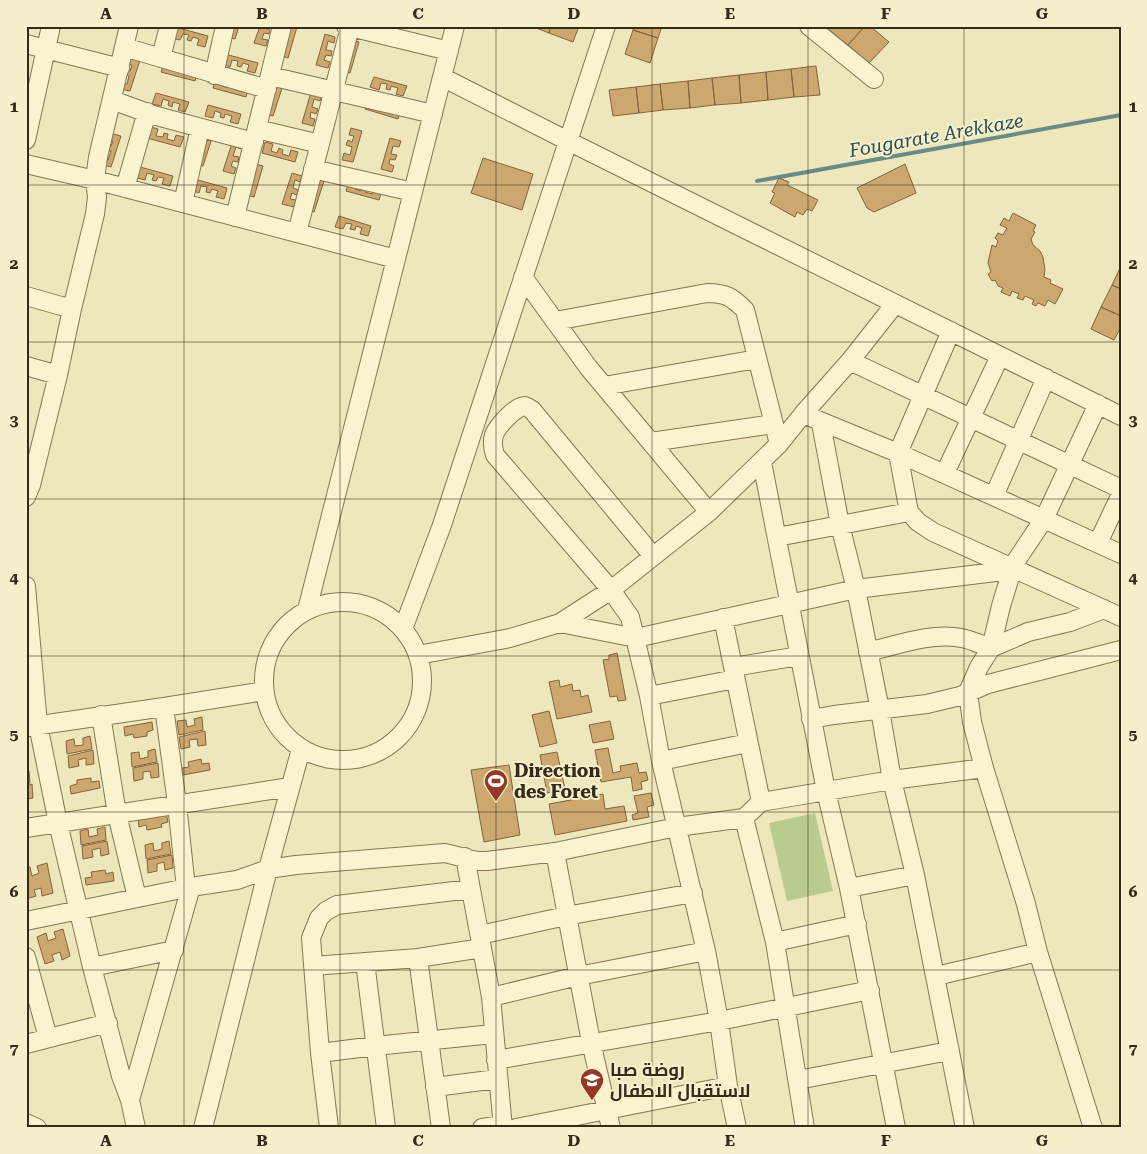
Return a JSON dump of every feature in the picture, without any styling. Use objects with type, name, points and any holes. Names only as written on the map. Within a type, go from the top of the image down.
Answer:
[{"type":"street","points":[[26,140],[51,26]]},
{"type":"street","points":[[26,499],[58,375],[95,214],[97,197],[95,180],[98,157],[129,26]]},
{"type":"street","points":[[161,58],[169,26]]},
{"type":"street","points":[[214,74],[225,26]]},
{"type":"street","points":[[235,217],[282,26]]},
{"type":"street","points":[[307,610],[455,26]]},
{"type":"street","points":[[403,629],[442,525],[606,26]]},
{"type":"street","points":[[809,26],[874,78]]},
{"type":"street","points":[[297,233],[334,90],[348,27],[449,51]]},
{"type":"street","points":[[26,44],[120,68]]},
{"type":"street","points":[[124,48],[214,74],[334,90],[433,114]]},
{"type":"street","points":[[442,77],[1121,416]]},
{"type":"street","points":[[112,100],[200,128],[320,144]]},
{"type":"street","points":[[125,188],[147,112]]},
{"type":"street","points":[[183,203],[200,128]]},
{"type":"street","points":[[26,164],[95,180],[396,259]]},
{"type":"street","points":[[313,169],[413,192]]},
{"type":"street","points":[[523,277],[604,386],[710,512]]},
{"type":"street","points":[[555,321],[707,293],[722,293],[734,299],[745,310],[779,444]]},
{"type":"street","points":[[26,296],[72,309]]},
{"type":"street","points":[[418,656],[510,638],[560,623],[611,590],[710,512],[762,462],[850,361],[896,304]]},
{"type":"street","points":[[951,331],[898,453],[909,512],[918,522],[934,532],[1121,617]]},
{"type":"street","points":[[945,473],[1000,356]]},
{"type":"street","points":[[604,386],[757,360]]},
{"type":"street","points":[[850,361],[1121,489]]},
{"type":"street","points":[[26,366],[58,375]]},
{"type":"street","points":[[994,496],[1046,378]]},
{"type":"street","points":[[1093,1128],[1038,952],[1026,904],[984,768],[972,722],[968,692],[979,667],[991,648],[1012,568],[1044,519],[1098,404]]},
{"type":"street","points":[[653,556],[532,410],[525,406],[518,408],[500,425],[494,436],[495,455],[611,590],[630,617],[649,696],[661,761],[706,951],[719,1021],[728,1086],[737,1128]]},
{"type":"street","points":[[803,414],[945,473],[1121,554]]},
{"type":"street","points":[[821,423],[840,525],[856,589],[892,780],[915,874],[936,976],[965,1128]]},
{"type":"street","points":[[651,442],[774,424]]},
{"type":"street","points":[[762,462],[811,719],[857,924],[896,1128]]},
{"type":"street","points":[[1098,543],[1121,494]]},
{"type":"street","points":[[777,537],[909,512]]},
{"type":"street","points":[[560,623],[636,638],[856,589],[1012,568]]},
{"type":"street","points":[[26,586],[32,726],[58,823],[77,910],[121,1076],[130,1100],[136,1128]]},
{"type":"street","points":[[347,602],[368,606],[387,615],[403,629],[412,641],[418,656],[423,680],[420,704],[409,726],[393,744],[372,756],[348,761],[323,758],[301,749],[283,733],[270,714],[264,691],[264,666],[272,644],[287,624],[307,610],[326,603],[347,602]]},
{"type":"street","points":[[868,652],[920,640],[944,637],[962,638],[991,648],[1028,632],[1070,622],[1104,609]]},
{"type":"street","points":[[723,618],[761,802]]},
{"type":"street","points":[[811,719],[927,704],[950,699],[988,684],[1121,650]]},
{"type":"street","points":[[649,696],[799,656]]},
{"type":"street","points":[[32,726],[264,691]]},
{"type":"street","points":[[130,1100],[174,950],[188,888],[164,707]]},
{"type":"street","points":[[101,716],[117,814],[136,898]]},
{"type":"street","points":[[661,761],[748,743]]},
{"type":"street","points":[[203,1128],[268,869],[301,749]]},
{"type":"street","points":[[26,921],[136,898],[237,880],[268,869],[445,853],[477,861],[487,861],[555,852],[677,827],[744,818],[761,802],[892,780],[984,768]]},
{"type":"street","points":[[26,828],[290,787]]},
{"type":"street","points":[[744,818],[775,942],[805,1128]]},
{"type":"street","points":[[555,852],[591,1042],[611,1128]]},
{"type":"street","points":[[465,857],[491,997],[497,1079],[507,1127]]},
{"type":"street","points":[[849,888],[915,874]]},
{"type":"street","points":[[329,1128],[320,1053],[311,938],[315,926],[326,911],[337,905],[471,889]]},
{"type":"street","points":[[313,966],[418,958],[566,916],[692,893]]},
{"type":"street","points":[[775,942],[857,924]]},
{"type":"street","points":[[92,967],[174,950]]},
{"type":"street","points":[[491,997],[578,976],[706,951]]},
{"type":"street","points":[[936,976],[1038,952]]},
{"type":"street","points":[[26,957],[48,1038]]},
{"type":"street","points":[[418,958],[441,1128]]},
{"type":"street","points":[[365,962],[386,1128]]},
{"type":"street","points":[[496,1060],[719,1021],[870,990]]},
{"type":"street","points":[[26,1044],[108,1023]]},
{"type":"street","points":[[320,1053],[493,1034]]},
{"type":"street","points":[[798,1080],[884,1062],[950,1051]]},
{"type":"street","points":[[435,1087],[497,1079]]},
{"type":"street","points":[[482,1128],[507,1127],[607,1110],[728,1086]]},
{"type":"street","points":[[26,1124],[37,1128]]},
{"type":"green space","points":[[815,813],[833,891],[787,901],[769,823]]},
{"type":"building","points":[[233,26],[239,26],[235,39],[225,36]]},
{"type":"building","points":[[260,26],[265,26],[265,28],[270,30],[269,34],[264,33],[262,39],[268,40],[266,46],[254,43]]},
{"type":"building","points":[[285,26],[297,27],[288,58],[278,55],[285,51],[287,43],[281,41]]},
{"type":"building","points":[[531,26],[551,26],[549,33]]},
{"type":"building","points":[[551,26],[579,26],[573,42],[549,33]]},
{"type":"building","points":[[634,26],[662,26],[658,38],[633,30]]},
{"type":"building","points":[[831,26],[865,26],[848,45],[828,29]]},
{"type":"building","points":[[865,26],[870,26],[889,42],[869,63],[848,45]]},
{"type":"building","points":[[175,27],[208,36],[205,47],[197,45],[199,39],[193,37],[191,41],[187,40],[189,35],[183,34],[180,40],[172,38]]},
{"type":"building","points":[[633,30],[658,38],[650,63],[625,54]]},
{"type":"building","points":[[325,34],[335,37],[334,43],[328,41],[326,50],[332,51],[331,56],[326,55],[324,60],[330,62],[328,68],[316,65]]},
{"type":"building","points":[[348,39],[359,42],[350,73],[339,70]]},
{"type":"building","points":[[225,54],[258,63],[255,73],[247,71],[249,65],[243,63],[241,67],[237,66],[238,61],[232,60],[230,67],[222,64]]},
{"type":"building","points":[[128,57],[140,60],[130,91],[120,89],[122,83],[127,84],[129,76],[124,74],[125,70],[130,71],[132,65],[126,64]]},
{"type":"building","points":[[165,61],[198,71],[195,81],[161,72]]},
{"type":"building","points":[[816,66],[820,95],[794,97],[791,69]]},
{"type":"building","points":[[791,69],[794,97],[768,100],[766,72]]},
{"type":"building","points":[[766,72],[768,100],[741,103],[739,75]]},
{"type":"building","points":[[739,75],[741,103],[715,105],[712,78]]},
{"type":"building","points":[[216,77],[224,79],[222,86],[228,88],[230,83],[234,84],[233,89],[240,91],[241,85],[249,87],[246,97],[213,88]]},
{"type":"building","points":[[374,77],[407,86],[403,96],[396,94],[398,88],[391,86],[390,90],[386,89],[387,84],[381,83],[379,90],[370,87]]},
{"type":"building","points":[[712,78],[715,105],[690,108],[688,81]]},
{"type":"building","points":[[688,81],[690,108],[663,110],[660,84]]},
{"type":"building","points":[[271,82],[283,85],[273,116],[263,113]]},
{"type":"building","points":[[660,84],[663,110],[639,113],[636,87]]},
{"type":"building","points":[[636,87],[639,113],[613,116],[609,90]]},
{"type":"building","points":[[311,92],[322,95],[320,101],[314,99],[312,107],[318,109],[316,114],[311,112],[310,118],[315,119],[313,126],[302,123]]},
{"type":"building","points":[[156,93],[189,102],[185,112],[178,110],[180,104],[173,102],[172,107],[168,105],[169,101],[163,99],[161,106],[152,104]]},
{"type":"building","points":[[368,99],[401,109],[398,119],[365,109]]},
{"type":"building","points":[[208,105],[241,114],[238,124],[230,122],[232,116],[225,114],[224,118],[220,117],[221,113],[215,111],[213,118],[205,116]]},
{"type":"building","points":[[151,127],[158,129],[156,136],[163,137],[164,133],[168,134],[167,139],[174,141],[176,135],[184,137],[180,147],[147,138]]},
{"type":"building","points":[[351,128],[362,131],[353,162],[342,160],[344,153],[350,155],[352,147],[346,145],[348,140],[352,142],[354,136],[349,135]]},
{"type":"building","points":[[201,132],[213,135],[203,166],[193,164]]},
{"type":"building","points":[[109,133],[121,136],[111,167],[101,164],[103,158],[108,160],[111,151],[105,150],[106,145],[111,146],[113,141],[107,139]]},
{"type":"building","points":[[390,138],[401,141],[399,147],[393,146],[391,154],[397,155],[395,160],[390,159],[389,164],[394,166],[392,172],[381,169]]},
{"type":"building","points":[[233,140],[243,143],[241,149],[236,147],[233,156],[239,157],[238,162],[233,161],[231,166],[236,168],[234,174],[223,171]]},
{"type":"building","points":[[265,142],[273,144],[271,151],[277,153],[279,148],[283,150],[282,154],[289,156],[291,150],[298,152],[295,162],[262,153]]},
{"type":"building","points":[[483,158],[533,174],[522,210],[471,193]]},
{"type":"building","points":[[252,163],[263,166],[254,197],[243,194],[251,189],[253,181],[247,179]]},
{"type":"building","points":[[905,164],[916,193],[874,212],[867,208],[857,188]]},
{"type":"building","points":[[140,167],[173,176],[170,186],[162,184],[164,178],[158,177],[156,181],[152,180],[154,175],[147,173],[145,180],[137,178]]},
{"type":"building","points":[[292,173],[302,176],[300,182],[295,180],[293,188],[298,190],[297,195],[292,193],[290,199],[296,200],[294,207],[282,204]]},
{"type":"building","points":[[312,178],[324,181],[314,212],[304,209]]},
{"type":"building","points":[[779,178],[789,182],[787,185],[818,200],[812,211],[807,209],[803,215],[797,212],[795,217],[770,203],[775,193],[772,192]]},
{"type":"building","points":[[194,179],[227,188],[224,199],[216,197],[218,191],[212,189],[210,193],[206,192],[207,187],[201,186],[199,193],[191,190]]},
{"type":"building","points":[[349,180],[357,182],[355,189],[361,191],[362,186],[367,188],[365,192],[372,194],[374,188],[382,190],[379,200],[346,191]]},
{"type":"building","points":[[1013,213],[1036,225],[1031,239],[1033,245],[1040,251],[1043,257],[1044,277],[1051,280],[1050,283],[1063,289],[1055,304],[1048,300],[1045,306],[1038,303],[1036,306],[1032,304],[1034,300],[1025,296],[1023,300],[1017,298],[1019,294],[1012,291],[1010,296],[1001,292],[1003,288],[998,286],[995,280],[992,281],[988,274],[991,272],[988,263],[992,245],[996,247],[998,241],[995,238],[998,233],[1003,235],[1007,228],[1000,225],[1004,218],[1009,221]]},
{"type":"building","points":[[339,216],[371,226],[368,236],[360,234],[362,228],[356,226],[355,230],[350,229],[352,224],[346,223],[343,229],[335,227]]},
{"type":"building","points":[[1121,266],[1121,289],[1112,285]]},
{"type":"building","points":[[1112,285],[1121,289],[1121,316],[1101,307]]},
{"type":"building","points":[[1101,307],[1121,316],[1121,327],[1114,340],[1091,329]]},
{"type":"building","points":[[617,653],[626,700],[618,701],[617,696],[610,697],[603,660],[609,659],[609,655]]},
{"type":"building","points":[[559,680],[560,687],[572,684],[573,691],[580,690],[581,697],[588,695],[592,712],[557,719],[549,682]]},
{"type":"building","points":[[549,711],[557,743],[540,747],[532,715]]},
{"type":"building","points":[[202,717],[203,730],[179,735],[177,721],[186,720],[187,727],[195,725],[194,719]]},
{"type":"building","points":[[610,721],[614,739],[593,743],[589,725]]},
{"type":"building","points":[[152,722],[153,730],[147,732],[147,736],[134,738],[133,734],[125,736],[124,727]]},
{"type":"building","points":[[205,731],[206,745],[198,746],[197,739],[189,740],[190,747],[181,749],[179,737]]},
{"type":"building","points":[[90,736],[92,749],[67,754],[66,741],[74,739],[75,746],[83,745],[83,738]]},
{"type":"building","points":[[608,748],[613,773],[621,771],[620,766],[637,763],[639,773],[646,772],[648,780],[641,782],[642,789],[633,791],[631,777],[601,782],[595,750]]},
{"type":"building","points":[[155,749],[157,762],[132,767],[131,753],[139,752],[140,759],[148,757],[148,751]]},
{"type":"building","points":[[93,750],[94,764],[86,765],[86,758],[78,760],[79,766],[69,768],[68,756]]},
{"type":"building","name":"Direction des Foret","points":[[557,752],[565,789],[547,793],[540,755]]},
{"type":"building","points":[[201,759],[202,764],[209,763],[210,770],[183,775],[182,768],[189,767],[188,762]]},
{"type":"building","points":[[158,763],[159,777],[151,778],[150,771],[143,772],[143,779],[134,781],[133,768]]},
{"type":"building","name":"Direction des Foret","points":[[509,765],[520,835],[484,842],[471,770]]},
{"type":"building","points":[[26,771],[29,771],[30,783],[26,784]]},
{"type":"building","points":[[91,778],[91,782],[99,781],[100,788],[71,794],[70,786],[77,784],[77,780]]},
{"type":"building","points":[[32,784],[33,798],[26,799],[26,786]]},
{"type":"building","points":[[651,793],[654,805],[647,807],[649,817],[633,820],[632,815],[638,813],[634,796]]},
{"type":"building","points":[[603,794],[605,809],[624,806],[627,821],[555,835],[549,804]]},
{"type":"building","points":[[166,813],[168,822],[161,824],[162,827],[147,830],[146,825],[139,827],[138,818]]},
{"type":"building","points":[[105,827],[106,840],[81,845],[80,831],[88,829],[89,837],[98,835],[97,829]]},
{"type":"building","points":[[107,841],[109,854],[101,856],[100,848],[92,850],[93,857],[83,859],[82,846]]},
{"type":"building","points":[[169,841],[171,854],[146,859],[145,845],[153,843],[154,851],[162,849],[162,843]]},
{"type":"building","points":[[172,855],[173,868],[165,870],[164,862],[157,864],[157,871],[148,873],[147,860]]},
{"type":"building","points":[[47,863],[53,893],[42,896],[41,888],[34,890],[36,896],[26,899],[26,868],[30,867],[32,876],[39,873],[37,866]]},
{"type":"building","points":[[105,870],[106,874],[113,872],[114,881],[86,885],[85,878],[92,877],[91,872]]},
{"type":"building","points":[[63,929],[70,956],[62,960],[60,952],[52,955],[54,961],[45,964],[37,937],[46,933],[48,941],[56,938],[54,932]]},
{"type":"waterway","name":"Fougarate Arekkaze","points":[[757,181],[1121,115]]},
{"type":"place","name":"Direction des Foret","points":[[496,802]]},
{"type":"place","name":"روضة صبا لاستقبال الاطفال","points":[[592,1101]]}]
